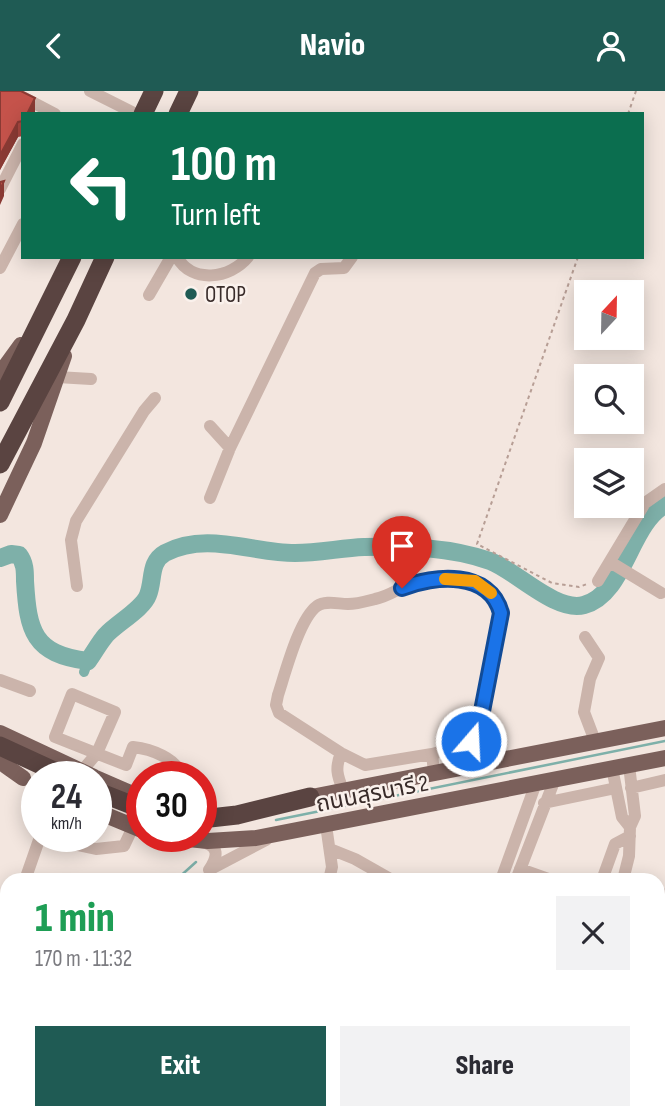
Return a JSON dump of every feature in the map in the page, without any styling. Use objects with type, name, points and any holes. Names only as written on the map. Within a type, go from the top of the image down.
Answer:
[{"type":"highway","points":[[144,112],[154,91]]},
{"type":"highway","points":[[178,112],[189,91]]},
{"type":"highway","points":[[0,402],[71,259]]},
{"type":"highway","points":[[0,464],[76,320],[104,259]]},
{"type":"highway","points":[[0,746],[42,761]]},
{"type":"highway","points":[[217,818],[310,797]]},
{"type":"main road","points":[[0,374],[46,311]]},
{"type":"main road","points":[[0,515],[34,443],[76,320]]},
{"type":"main road","name":"ถนนสุรนารี 2","points":[[217,811],[310,797],[665,728]]},
{"type":"main road","points":[[0,733],[57,761]]},
{"type":"main road","points":[[21,775],[4,764],[2,753],[7,746],[15,744],[36,750]]},
{"type":"main road","name":"ถนนสุรนารี 2","points":[[217,840],[286,833],[665,758]]},
{"type":"main road","points":[[0,767],[21,777]]},
{"type":"street","points":[[11,91],[40,110]]},
{"type":"street","points":[[90,91],[132,112]]},
{"type":"street","points":[[0,189],[21,148]]},
{"type":"street","points":[[0,268],[21,228]]},
{"type":"street","points":[[149,295],[169,259]]},
{"type":"street","points":[[178,259],[186,270],[206,276],[224,274],[245,259]]},
{"type":"street","points":[[210,498],[230,448],[315,273],[321,269],[344,268],[351,259]]},
{"type":"street","points":[[57,377],[91,379]]},
{"type":"street","points":[[77,586],[72,532],[94,490],[155,398]]},
{"type":"street","points":[[209,426],[230,448]]},
{"type":"street","points":[[598,581],[613,564],[645,503],[665,489]]},
{"type":"street","points":[[613,564],[661,593]]},
{"type":"street","points":[[442,579],[475,581],[496,598],[501,613],[482,711],[471,741],[466,745],[432,754],[365,765],[341,753],[279,713],[276,705],[308,615],[316,607],[378,599],[416,582],[442,579]]},
{"type":"street","points":[[585,637],[598,658],[590,679],[584,712],[596,741]]},
{"type":"street","points":[[0,680],[30,691]]},
{"type":"street","points":[[93,761],[97,753],[115,712],[72,694],[55,737],[97,753],[126,765]]},
{"type":"street","points":[[128,761],[133,747],[148,749],[169,761]]},
{"type":"street","points":[[341,753],[335,766],[344,790]]},
{"type":"street","points":[[432,754],[434,772]]},
{"type":"street","points":[[625,873],[629,856],[630,831],[635,816],[629,765]]},
{"type":"street","points":[[612,768],[622,817],[630,831]]},
{"type":"street","points":[[519,873],[555,779]]},
{"type":"street","points":[[631,788],[665,780]]},
{"type":"street","points":[[504,873],[537,783]]},
{"type":"street","points":[[544,803],[616,788]]},
{"type":"street","points":[[326,825],[331,873]]},
{"type":"street","points":[[605,873],[615,844],[630,831]]},
{"type":"street","points":[[206,873],[256,844],[286,833]]},
{"type":"street","points":[[330,849],[379,873]]},
{"type":"street","points":[[27,873],[35,852]]},
{"type":"street","points":[[209,870],[216,857],[216,852]]},
{"type":"path","points":[[629,112],[636,91]]},
{"type":"path","points":[[577,259],[477,544],[552,583],[579,587],[598,581]]},
{"type":"building","points":[[0,91],[21,91],[35,98],[28,112],[21,112],[21,121],[18,122],[0,155]]},
{"type":"waterway","points":[[0,558],[11,554],[19,555],[22,561],[28,614],[37,637],[55,653],[88,661],[106,635],[145,600],[156,561],[165,553],[181,547],[213,543],[295,553],[364,547],[444,550],[490,561],[549,597],[573,606],[584,605],[598,598],[609,587],[643,527],[653,514],[665,505]]},
{"type":"waterway","points":[[84,672],[88,661]]},
{"type":"waterway","points":[[276,820],[665,741]]},
{"type":"waterway","points":[[184,873],[196,862]]},
{"type":"slow traffic","points":[[445,579],[475,581],[491,593]]},
{"type":"place","name":"OTOP","points":[[191,294]]},
{"type":"route","points":[[402,588],[416,582],[442,579],[475,581],[496,598],[501,613],[482,711],[471,741]]}]
